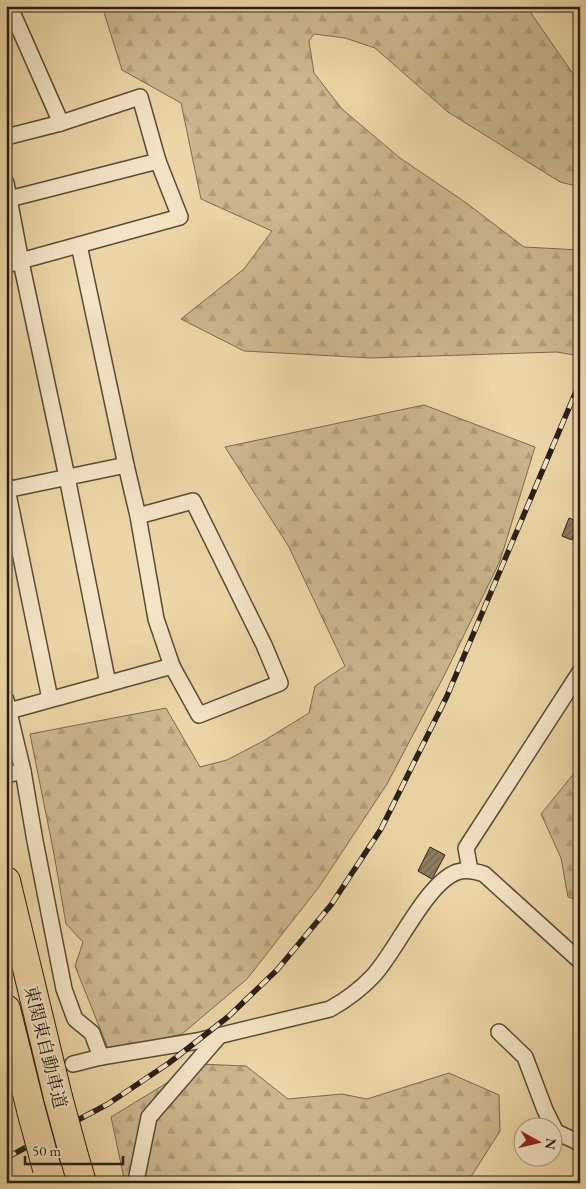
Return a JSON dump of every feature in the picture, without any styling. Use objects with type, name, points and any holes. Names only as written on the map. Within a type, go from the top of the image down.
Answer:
[{"type":"highway","name":"東関東自動車道","points":[[6,881],[58,1097],[82,1183]]},
{"type":"highway","name":"東関東自動車道","points":[[6,1009],[49,1176]]},
{"type":"street","points":[[6,13],[12,12],[60,123]]},
{"type":"street","points":[[6,137],[60,123],[140,97],[158,161],[180,217],[13,264]]},
{"type":"street","points":[[9,199],[158,161]]},
{"type":"street","points":[[6,183],[9,199],[13,264],[67,478],[108,684]]},
{"type":"street","points":[[79,245],[138,516],[156,619],[172,666],[198,715],[280,684],[264,646],[193,501],[138,516]]},
{"type":"street","points":[[50,700],[7,488],[67,478],[126,465]]},
{"type":"street","points":[[100,1057],[92,1033],[75,1019],[64,989],[23,771],[8,705],[50,700],[172,666]]},
{"type":"street","points":[[470,870],[466,848],[580,672]]},
{"type":"street","points":[[6,775],[23,771]]},
{"type":"street","points":[[73,1064],[100,1057],[219,1036],[330,1009],[350,998],[374,976],[434,889],[456,872],[470,870],[484,874],[580,960]]},
{"type":"street","points":[[499,1032],[525,1057],[548,1116]]},
{"type":"street","points":[[137,1183],[149,1117],[219,1036]]},
{"type":"street","points":[[564,1136],[580,1143]]},
{"type":"green space","points":[[102,6],[526,6],[580,84],[580,187],[560,182],[448,112],[375,48],[345,38],[314,34],[309,41],[314,73],[342,109],[400,158],[465,202],[524,247],[580,250],[580,356],[557,352],[371,358],[244,351],[181,319],[244,269],[272,231],[201,199],[181,103],[122,70]]},
{"type":"green space","points":[[424,405],[535,447],[500,561],[445,674],[387,784],[319,887],[247,979],[182,1034],[109,1051],[75,966],[83,942],[66,924],[30,734],[166,708],[200,767],[227,760],[265,740],[309,713],[315,686],[345,666],[289,547],[225,447]]},
{"type":"green space","points":[[580,766],[580,901],[568,897],[561,858],[541,814]]},
{"type":"green space","points":[[198,1064],[246,1066],[288,1099],[342,1094],[367,1099],[449,1073],[499,1095],[500,1131],[467,1183],[125,1183],[111,1117]]},
{"type":"building","points":[[569,518],[579,522],[572,540],[562,536]]},
{"type":"building","points":[[430,847],[445,855],[432,879],[418,871]]},
{"type":"tunnel","points":[[6,1078],[57,1068]]},
{"type":"railway","points":[[6,1158],[108,1104],[169,1063],[229,1016],[277,970],[331,905],[381,829],[447,696],[580,382]]}]
